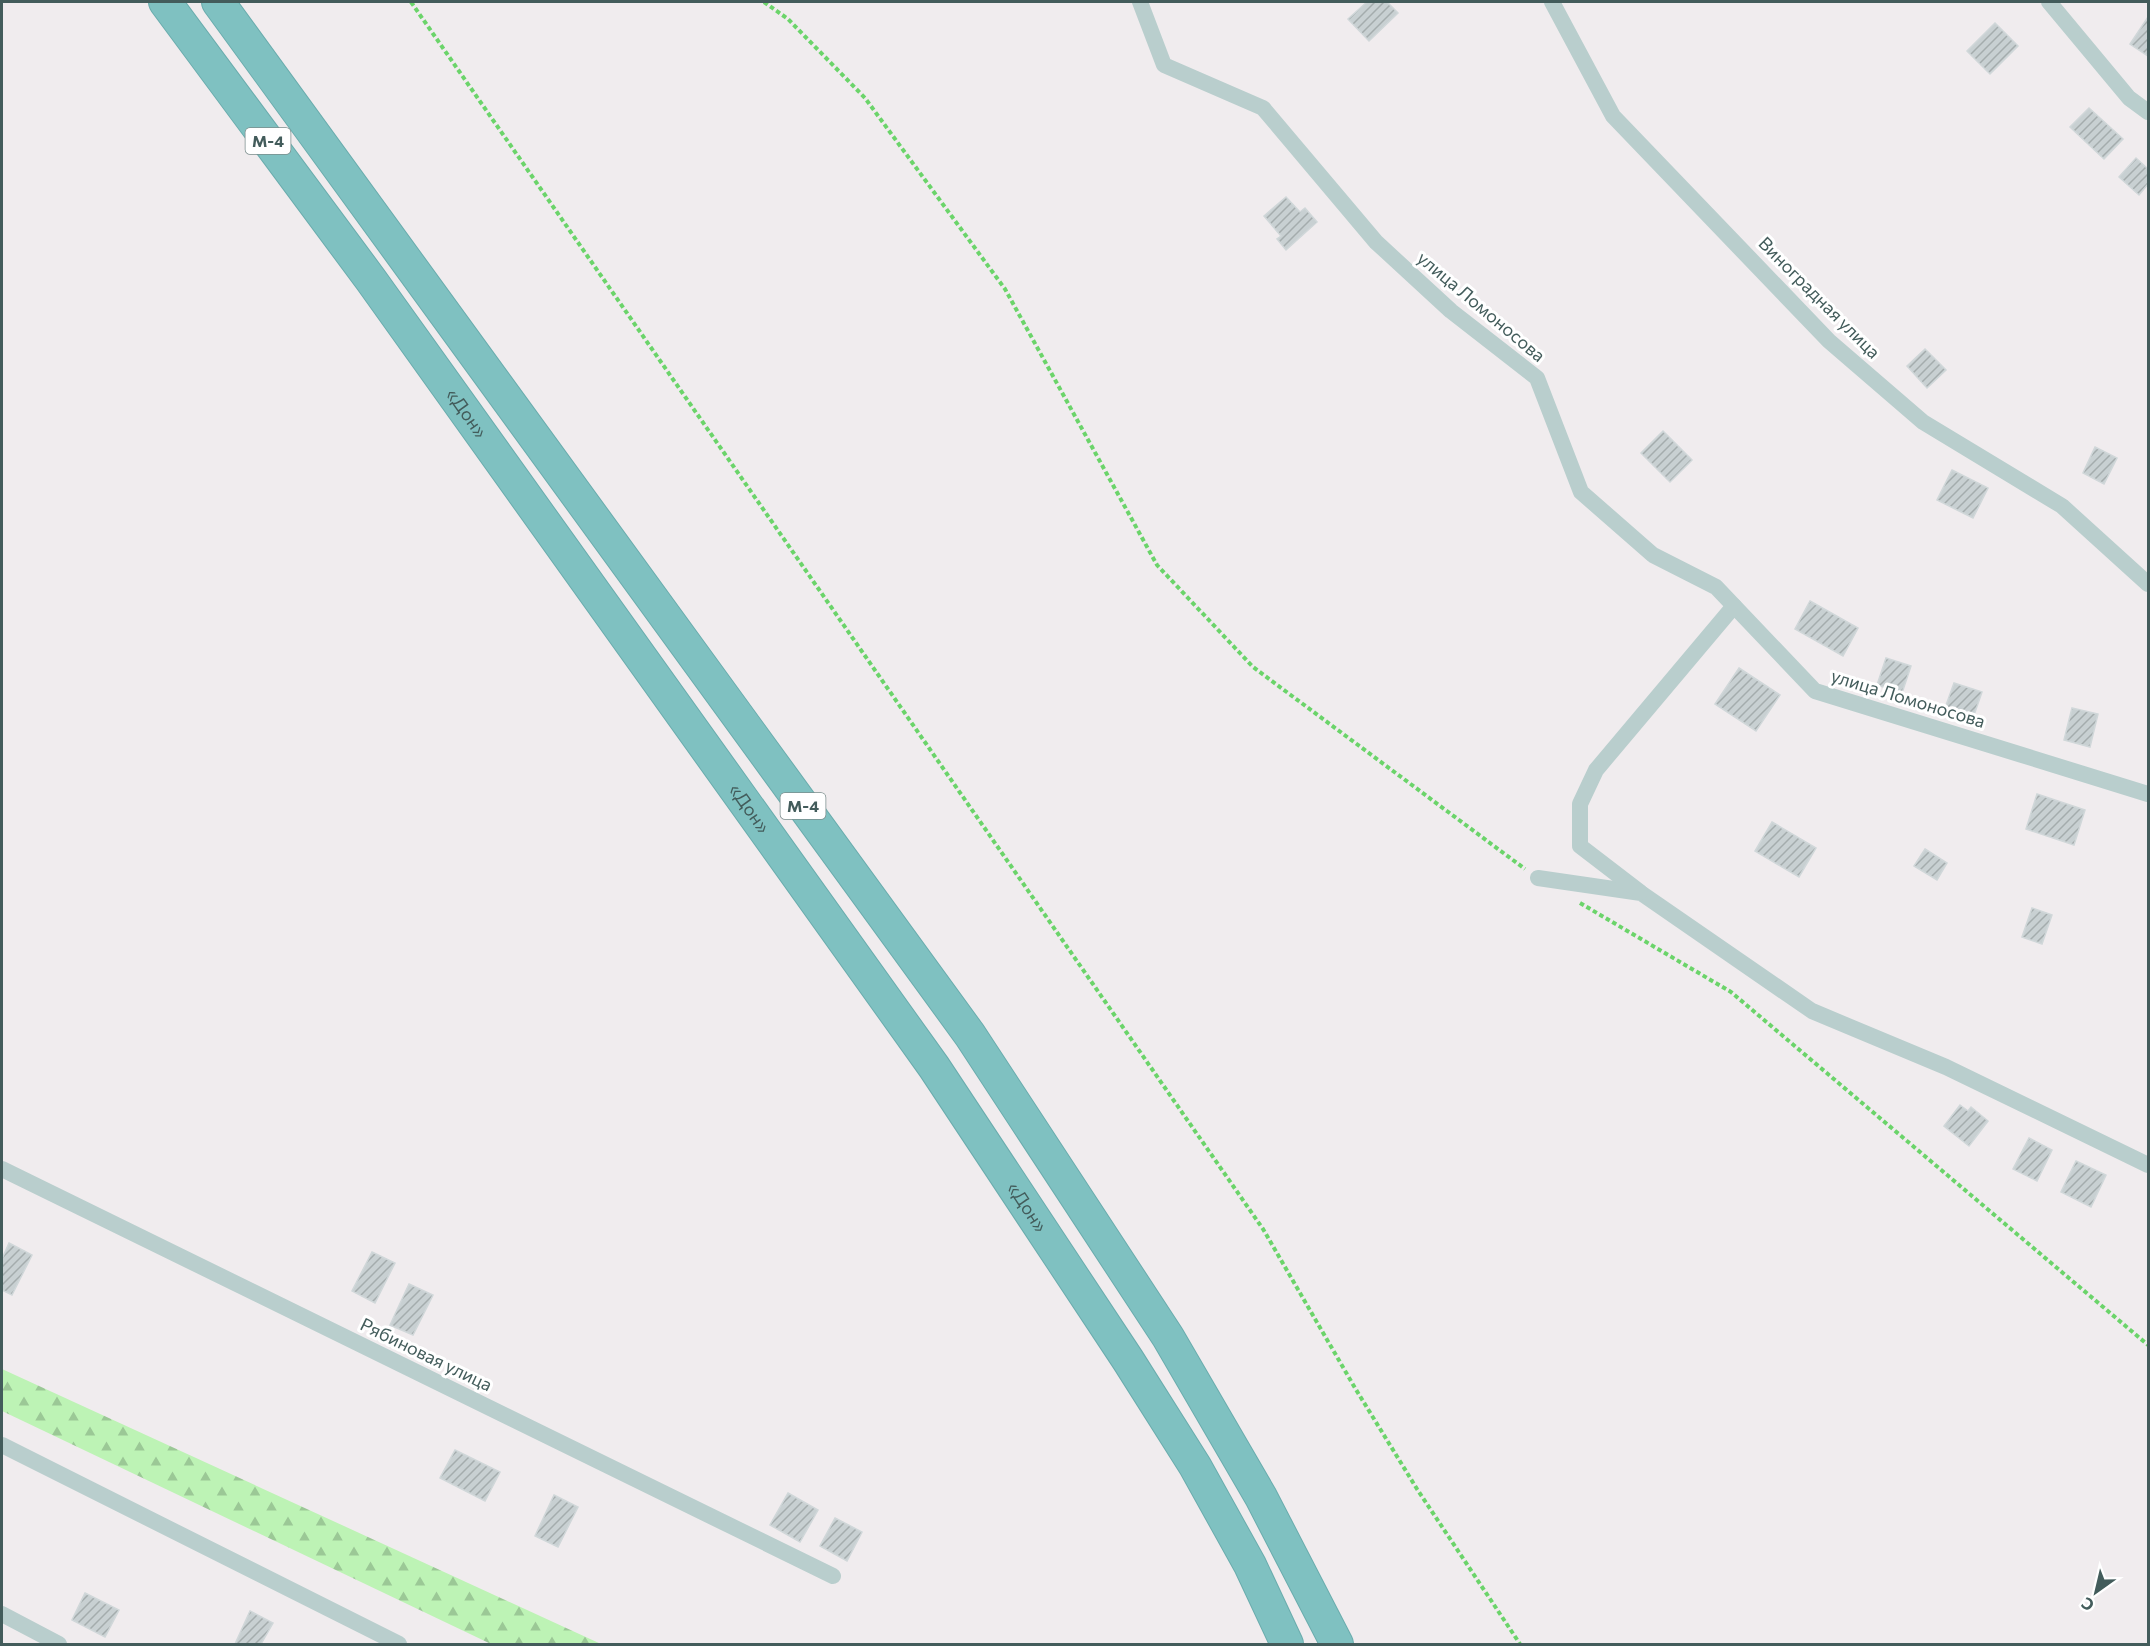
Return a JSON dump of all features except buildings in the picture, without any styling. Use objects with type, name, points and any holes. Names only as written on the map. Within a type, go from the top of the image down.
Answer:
[{"type":"highway","name":"«Дон»","points":[[165,2],[370,280],[934,1067],[1128,1360],[1195,1466],[1250,1565],[1287,1644]]},
{"type":"highway","name":"М-4","points":[[218,2],[970,1035],[1168,1337],[1261,1497],[1338,1644]]},
{"type":"street","name":"улица Ломоносова","points":[[1140,2],[1164,65],[1263,108],[1376,242],[1451,311],[1537,378],[1581,492],[1653,555],[1716,587],[1815,691],[2148,794]]},
{"type":"street","name":"Виноградная улица","points":[[1552,2],[1613,116],[1829,341],[1923,422],[2062,506],[2148,584]]},
{"type":"street","points":[[2049,2],[2129,98],[2148,112]]},
{"type":"street","points":[[1734,606],[1596,770],[1580,804],[1580,846],[1641,893],[1812,1011],[1946,1066],[2148,1166]]},
{"type":"street","points":[[1538,878],[1641,893]]},
{"type":"street","name":"Рябиновая улица","points":[[2,1169],[832,1576]]},
{"type":"street","points":[[2,1445],[399,1644]]},
{"type":"street","points":[[2,1614],[59,1644]]},
{"type":"path","points":[[411,2],[1263,1229],[1355,1388],[1417,1489],[1514,1639],[1520,1644]]},
{"type":"path","points":[[764,2],[788,20],[865,98],[1005,289],[1157,565],[1253,668],[1538,878]]},
{"type":"path","points":[[1573,899],[1731,992],[2148,1345]]},
{"type":"green space","points":[[2,1369],[601,1644],[491,1644],[2,1411]]}]
